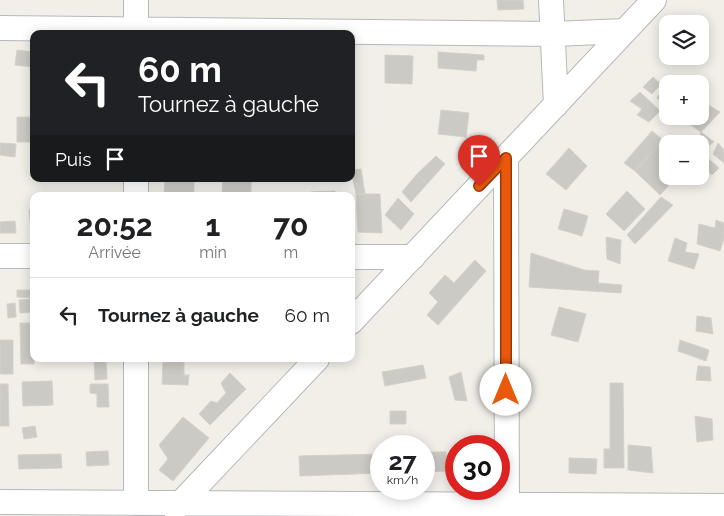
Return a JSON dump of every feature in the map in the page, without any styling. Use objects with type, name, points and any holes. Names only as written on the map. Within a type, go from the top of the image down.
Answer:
[{"type":"street","points":[[136,0],[136,30]]},
{"type":"street","points":[[551,0],[556,105]]},
{"type":"street","points":[[355,318],[654,0]]},
{"type":"street","points":[[0,28],[91,30]]},
{"type":"street","points":[[355,33],[553,34],[625,31]]},
{"type":"street","points":[[503,513],[506,158]]},
{"type":"street","points":[[0,256],[30,256]]},
{"type":"street","points":[[355,257],[413,257]]},
{"type":"street","points":[[136,362],[136,503]]},
{"type":"street","points":[[175,510],[314,362]]},
{"type":"street","points":[[0,502],[136,503],[175,510],[503,513],[724,506]]},
{"type":"building","points":[[497,0],[523,0],[524,9],[498,10]]},
{"type":"building","points":[[17,50],[30,52],[30,67],[15,65]]},
{"type":"building","points":[[438,52],[484,55],[484,60],[477,60],[476,71],[438,68]]},
{"type":"building","points":[[385,55],[413,56],[412,84],[385,83]]},
{"type":"building","points":[[653,77],[659,82],[659,86],[652,94],[643,87]]},
{"type":"building","points":[[640,92],[659,112],[649,122],[637,115],[642,109],[630,101]]},
{"type":"building","points":[[709,105],[720,112],[709,124]]},
{"type":"building","points":[[441,110],[469,113],[466,137],[438,134]]},
{"type":"building","points":[[17,117],[30,117],[30,142],[17,142]]},
{"type":"building","points":[[691,125],[708,125],[701,132]]},
{"type":"building","points":[[652,131],[659,137],[659,144],[635,171],[624,163]]},
{"type":"building","points":[[709,138],[714,142],[709,146]]},
{"type":"building","points":[[0,143],[16,144],[15,157],[0,155]]},
{"type":"building","points":[[718,143],[724,150],[724,163],[713,154]]},
{"type":"building","points":[[659,144],[659,185],[669,185],[660,195],[635,171]]},
{"type":"building","points":[[569,148],[587,166],[566,190],[546,174]]},
{"type":"building","points":[[436,156],[445,164],[427,184],[417,174]]},
{"type":"building","points":[[709,159],[719,168],[712,175],[709,172]]},
{"type":"building","points":[[361,169],[365,194],[356,194],[354,182],[355,170]]},
{"type":"building","points":[[417,174],[427,184],[411,202],[402,192]]},
{"type":"building","points":[[165,182],[194,182],[194,192],[164,192]]},
{"type":"building","points":[[223,182],[251,182],[251,192],[222,192]]},
{"type":"building","points":[[627,191],[645,209],[624,231],[606,214]]},
{"type":"building","points":[[356,194],[380,194],[382,233],[358,232]]},
{"type":"building","points":[[661,197],[673,205],[635,244],[627,235]]},
{"type":"building","points":[[398,198],[414,214],[401,230],[385,215]]},
{"type":"building","points":[[564,209],[588,216],[582,236],[558,229]]},
{"type":"building","points":[[716,220],[724,223],[724,238],[720,251],[697,244],[699,224],[715,228]]},
{"type":"building","points":[[15,221],[16,233],[0,233],[0,222]]},
{"type":"building","points":[[606,237],[621,240],[620,264],[607,259]]},
{"type":"building","points":[[675,238],[687,243],[685,252],[699,254],[694,269],[668,261]]},
{"type":"building","points":[[531,253],[584,270],[599,271],[598,283],[622,285],[621,293],[529,287]]},
{"type":"building","points":[[475,260],[486,271],[438,325],[427,315],[438,302],[429,293],[445,275],[454,283]]},
{"type":"building","points":[[17,290],[30,290],[30,298],[17,297]]},
{"type":"building","points":[[30,299],[30,312],[20,313],[19,300]]},
{"type":"building","points":[[15,303],[16,317],[8,318],[7,304]]},
{"type":"building","points":[[559,307],[586,314],[578,342],[551,335]]},
{"type":"building","points":[[697,316],[711,318],[713,334],[696,331]]},
{"type":"building","points":[[20,323],[30,323],[30,362],[34,362],[34,364],[21,364]]},
{"type":"building","points":[[0,340],[13,340],[13,374],[0,374]]},
{"type":"building","points":[[680,340],[709,350],[706,361],[678,351]]},
{"type":"building","points":[[94,362],[106,362],[107,379],[95,380]]},
{"type":"building","points":[[163,362],[184,362],[184,375],[189,375],[188,385],[162,384]]},
{"type":"building","points":[[423,365],[426,378],[385,386],[382,372]]},
{"type":"building","points":[[698,366],[710,367],[711,381],[696,380]]},
{"type":"building","points":[[461,372],[467,401],[455,400],[449,377]]},
{"type":"building","points":[[230,373],[246,389],[210,425],[199,414],[211,401],[217,403],[226,393],[221,383]]},
{"type":"building","points":[[52,381],[53,405],[23,406],[22,382]]},
{"type":"building","points":[[610,383],[623,383],[624,468],[604,468],[604,449],[610,449]]},
{"type":"building","points":[[0,384],[8,384],[9,426],[0,426]]},
{"type":"building","points":[[90,384],[108,384],[109,407],[97,407],[97,394],[90,393]]},
{"type":"building","points":[[390,411],[406,411],[406,424],[390,424]]},
{"type":"building","points":[[695,416],[712,419],[713,440],[697,442]]},
{"type":"building","points":[[183,417],[209,438],[173,481],[159,470],[168,459],[159,445]]},
{"type":"building","points":[[35,426],[37,437],[24,439],[22,428]]},
{"type":"building","points":[[628,445],[651,447],[653,473],[628,470]]},
{"type":"building","points":[[108,451],[109,465],[87,466],[86,452]]},
{"type":"building","points":[[435,452],[445,452],[445,471],[435,472]]},
{"type":"building","points":[[61,454],[62,468],[19,469],[18,455]]},
{"type":"building","points":[[370,454],[370,473],[300,476],[299,456]]},
{"type":"building","points":[[569,458],[597,459],[596,474],[569,473]]},
{"type":"route","points":[[479,186],[506,158],[506,390]]}]
